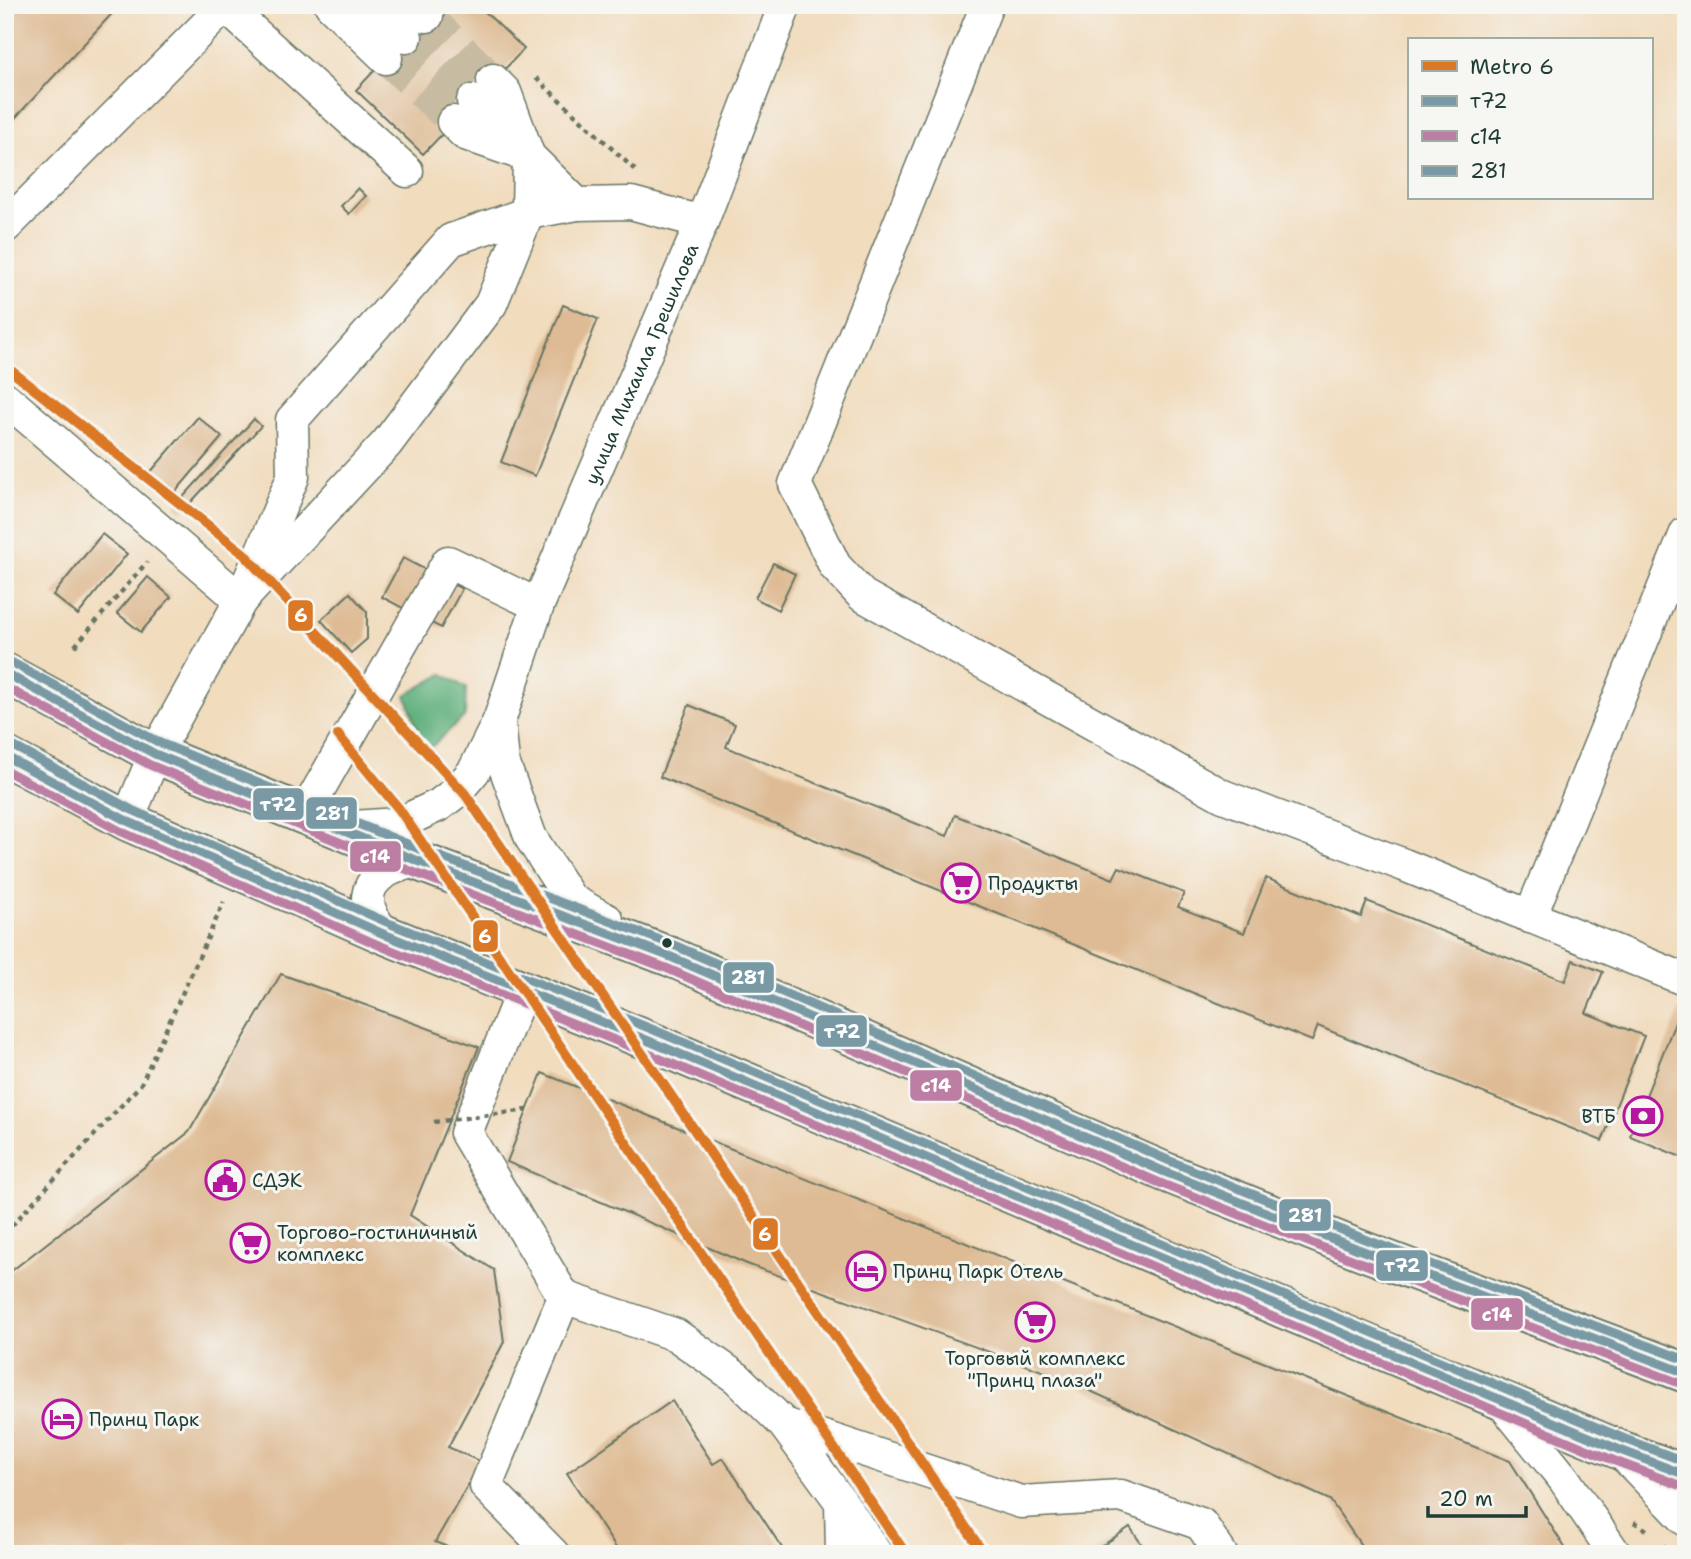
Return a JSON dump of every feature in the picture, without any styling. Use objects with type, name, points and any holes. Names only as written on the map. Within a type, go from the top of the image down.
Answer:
[{"type":"main road","points":[[5,673],[155,754],[418,861],[671,957],[1178,1177],[1358,1249],[1686,1373]]},
{"type":"main road","points":[[5,756],[127,821],[386,935],[649,1041],[1619,1450],[1686,1475]]},
{"type":"street","points":[[331,5],[409,29]]},
{"type":"street","points":[[373,5],[409,29]]},
{"type":"street","name":"улица Михаила Грешилова","points":[[321,821],[398,824],[439,805],[456,792],[474,771],[499,721],[538,605],[702,222],[785,5]]},
{"type":"street","points":[[987,5],[794,484],[835,566],[862,595],[1223,796],[1404,865],[1686,980]]},
{"type":"street","points":[[5,227],[226,6],[407,171]]},
{"type":"street","points":[[241,600],[387,443],[491,304],[528,213],[529,157],[505,92],[473,101],[465,134],[529,157],[577,204]]},
{"type":"street","points":[[127,821],[155,754],[241,600],[293,477],[292,420],[451,240],[528,213],[636,190],[702,222]]},
{"type":"street","points":[[5,398],[241,600]]},
{"type":"street","points":[[1530,918],[1686,533]]},
{"type":"street","points":[[321,821],[448,562],[538,605]]},
{"type":"street","name":"улица Михаила Грешилова","points":[[499,721],[503,762],[531,838],[571,900],[671,957]]},
{"type":"street","points":[[386,935],[375,923],[370,910],[371,884],[384,871],[399,864],[418,861]]},
{"type":"street","points":[[522,991],[466,1133],[564,1297],[676,1335],[737,1378],[784,1424],[876,1554]]},
{"type":"street","points":[[553,1554],[486,1486],[564,1297]]},
{"type":"street","points":[[1500,1400],[1564,1479],[1615,1554]]},
{"type":"street","points":[[784,1424],[1021,1502],[1121,1496],[1201,1524],[1221,1554]]},
{"type":"street","points":[[1619,1450],[1686,1520]]},
{"type":"street","points":[[841,1502],[842,1554]]},
{"type":"path","points":[[534,76],[636,190]]},
{"type":"path","points":[[75,646],[123,587],[169,538]]},
{"type":"path","points":[[5,1233],[141,1084],[226,898]]},
{"type":"path","points":[[434,1122],[527,1110]]},
{"type":"green space","points":[[443,674],[466,688],[465,716],[430,748],[422,743],[406,695]]},
{"type":"building","points":[[5,5],[120,5],[5,129]]},
{"type":"building","points":[[437,5],[478,5],[524,49],[423,154],[356,90]]},
{"type":"building","points":[[358,188],[366,196],[349,214],[341,206]]},
{"type":"building","points":[[563,305],[598,319],[535,476],[501,462]]},
{"type":"building","points":[[198,417],[222,437],[172,496],[148,475]]},
{"type":"building","points":[[254,419],[261,426],[182,512],[175,506]]},
{"type":"building","points":[[102,534],[127,554],[78,615],[53,595]]},
{"type":"building","points":[[403,558],[462,589],[441,628],[382,597]]},
{"type":"building","points":[[773,563],[795,574],[778,610],[755,598]]},
{"type":"building","points":[[148,577],[171,597],[141,632],[117,613]]},
{"type":"building","points":[[350,593],[367,612],[367,639],[351,653],[321,620]]},
{"type":"building","points":[[689,705],[735,724],[726,747],[947,836],[955,815],[1113,879],[1119,867],[1184,893],[1178,907],[1244,933],[1266,878],[1361,917],[1367,901],[1565,981],[1573,960],[1603,972],[1586,1013],[1644,1036],[1602,1141],[1318,1026],[1312,1041],[660,777]]},
{"type":"building","name":"Торгово-гостиничный комплекс","points":[[281,974],[479,1047],[410,1215],[494,1270],[504,1342],[448,1447],[481,1462],[435,1542],[465,1554],[5,1554],[5,1276],[189,1132]]},
{"type":"building","points":[[1680,1010],[1686,1012],[1686,1159],[1630,1136]]},
{"type":"building","name":"Торговый комплекс \"Принц плаза\"","points":[[542,1073],[1510,1461],[1569,1554],[1367,1554],[1330,1500],[1064,1379],[747,1264],[507,1162]]},
{"type":"building","points":[[672,1401],[713,1464],[723,1458],[786,1554],[620,1554],[567,1473]]},
{"type":"building","points":[[1130,1527],[1148,1554],[1090,1554]]},
{"type":"tunnel","points":[[427,16],[493,80]]},
{"type":"tunnel","points":[[406,37],[473,101]]},
{"type":"tunnel","points":[[386,58],[453,122]]},
{"type":"metro line","name":"6","points":[[5,366],[243,553],[465,794],[984,1554]]},
{"type":"metro line","name":"6","points":[[338,735],[399,809],[906,1554]]},
{"type":"transit line","name":"281","points":[[11,662],[160,743],[422,850],[676,946],[1170,1161],[1362,1238],[1686,1360]]},
{"type":"transit line","name":"т72","points":[[5,673],[155,754],[418,861],[671,957],[1165,1172],[1358,1249],[1686,1373]]},
{"type":"transit line","name":"с14","points":[[5,687],[150,765],[413,872],[666,968],[1160,1183],[1354,1260],[1682,1384]]},
{"type":"transit line","name":"281","points":[[11,745],[132,810],[391,924],[654,1030],[1625,1439],[1686,1462]]},
{"type":"transit line","name":"т72","points":[[5,756],[127,821],[386,935],[649,1041],[1620,1450],[1686,1475]]},
{"type":"transit line","name":"с14","points":[[5,770],[122,832],[381,946],[644,1052],[1615,1461],[1682,1486]]},
{"type":"place","name":"Продукты","points":[[961,883]]},
{"type":"place","name":"ВТБ","points":[[1643,1116]]},
{"type":"place","name":"СДЭК","points":[[225,1180]]},
{"type":"place","name":"Торгово-гостиничный комплекс","points":[[250,1243]]},
{"type":"place","name":"Принц Парк Отель","points":[[866,1271]]},
{"type":"place","name":"Торговый комплекс \"Принц плаза\"","points":[[1035,1322]]},
{"type":"place","name":"Принц Парк","points":[[62,1419]]}]
